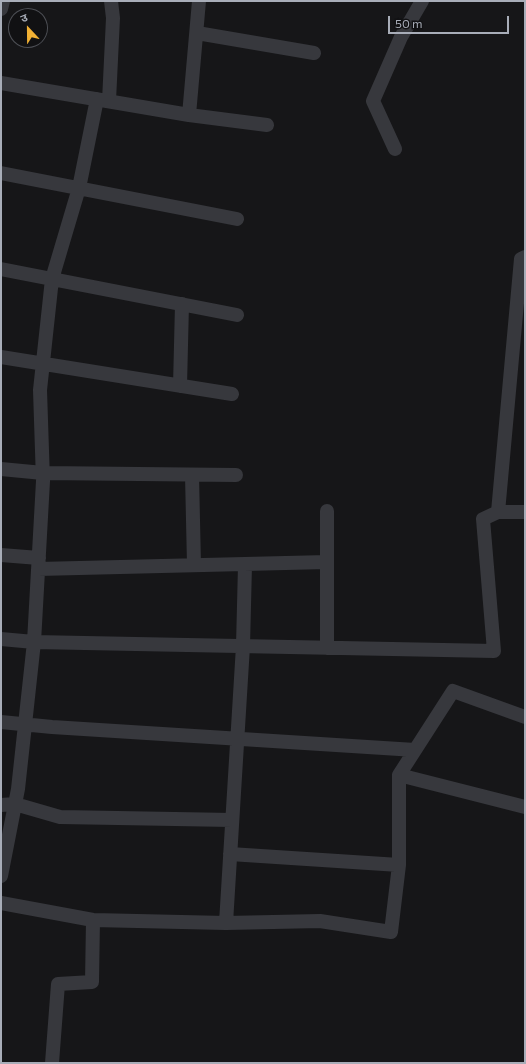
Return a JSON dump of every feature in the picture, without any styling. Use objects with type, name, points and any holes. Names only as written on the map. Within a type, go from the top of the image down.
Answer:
[{"type":"street","points":[[1,9],[3,1]]},
{"type":"street","points":[[1,876],[8,805],[18,789],[34,642],[43,480],[40,390],[52,279],[103,100],[113,18],[111,1]]},
{"type":"street","points":[[189,115],[199,1]]},
{"type":"street","points":[[395,149],[373,101],[401,37],[422,1]]},
{"type":"street","points":[[197,33],[314,53]]},
{"type":"street","points":[[1,83],[189,115],[267,124]]},
{"type":"street","points":[[1,173],[237,219]]},
{"type":"street","points":[[498,512],[519,335],[521,259],[525,257]]},
{"type":"street","points":[[1,269],[237,315]]},
{"type":"street","points":[[180,386],[182,304]]},
{"type":"street","points":[[1,357],[232,394]]},
{"type":"street","points":[[1,469],[42,473],[236,475]]},
{"type":"street","points":[[192,474],[194,565]]},
{"type":"street","points":[[327,511],[327,648]]},
{"type":"street","points":[[1,639],[34,642],[494,651],[483,519],[498,512],[525,512]]},
{"type":"street","points":[[1,555],[38,563],[194,565],[327,562]]},
{"type":"street","points":[[226,923],[243,646],[245,564]]},
{"type":"street","points":[[1,903],[93,920],[226,923],[320,921],[391,932],[399,865],[399,775],[453,691],[525,717]]},
{"type":"street","points":[[1,722],[52,727],[416,750]]},
{"type":"street","points":[[399,775],[525,807]]},
{"type":"street","points":[[8,805],[60,817],[232,820]]},
{"type":"street","points":[[230,854],[399,865]]},
{"type":"street","points":[[52,1063],[58,984],[92,982],[93,920]]}]
